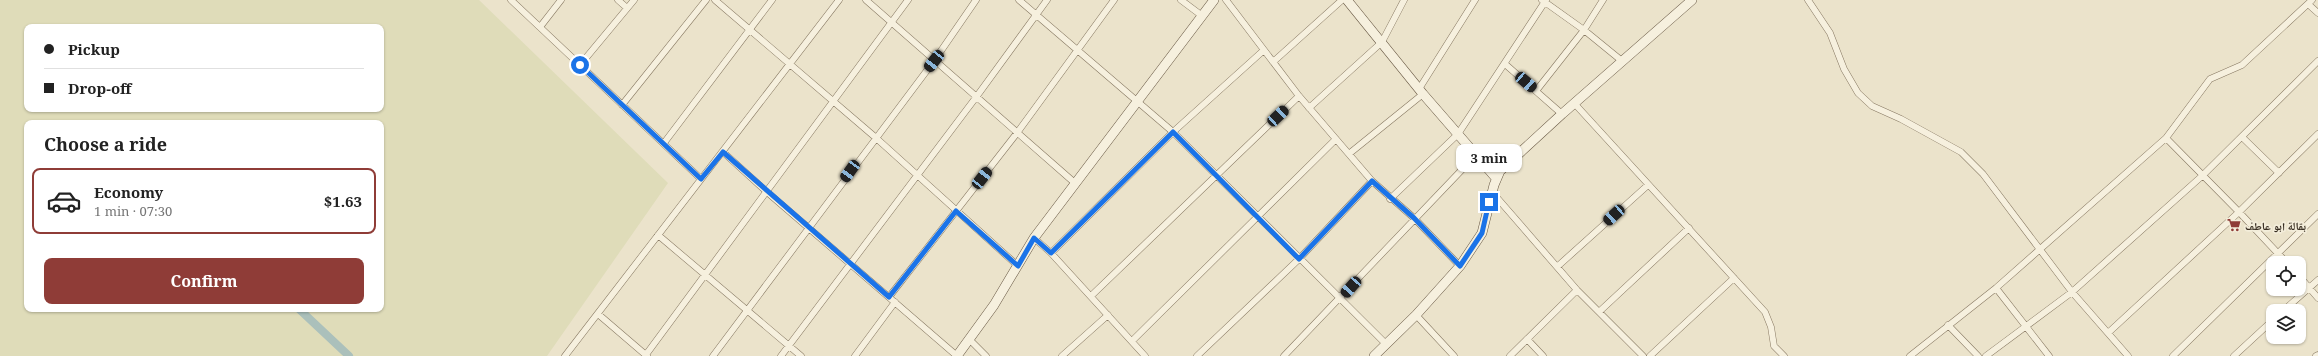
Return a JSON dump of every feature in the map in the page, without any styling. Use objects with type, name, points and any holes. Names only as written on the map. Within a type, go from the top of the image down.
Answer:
[{"type":"street","points":[[511,0],[701,179]]},
{"type":"street","points":[[540,27],[561,0]]},
{"type":"street","points":[[618,0],[627,8]]},
{"type":"street","points":[[580,65],[634,0]]},
{"type":"street","points":[[622,105],[706,0]]},
{"type":"street","points":[[715,0],[790,66],[875,137],[1018,266]]},
{"type":"street","points":[[664,143],[772,0]]},
{"type":"street","points":[[565,356],[840,0]]},
{"type":"street","points":[[866,0],[1076,184]]},
{"type":"street","points":[[598,314],[646,356],[908,0]]},
{"type":"street","points":[[713,356],[748,311],[875,137],[934,61],[976,0]]},
{"type":"street","points":[[1019,0],[1173,132],[1257,218],[1341,298],[1386,344]]},
{"type":"street","points":[[780,356],[977,96],[1047,0]]},
{"type":"street","points":[[889,297],[1017,133],[1114,0]]},
{"type":"street","points":[[1181,0],[1200,15]]},
{"type":"street","points":[[723,152],[808,228],[957,356],[994,305],[1034,238],[1076,184],[1200,15],[1214,0]]},
{"type":"street","points":[[1226,0],[1299,96],[1350,153],[1372,181],[1390,199],[1414,218],[1460,266]]},
{"type":"street","points":[[1273,62],[1342,0]]},
{"type":"street","points":[[1347,0],[1421,92],[1496,178]]},
{"type":"street","points":[[1310,108],[1382,42],[1404,0]]},
{"type":"street","points":[[1350,153],[1421,92],[1474,0]]},
{"type":"street","points":[[1536,91],[1584,30],[1604,0]]},
{"type":"street","points":[[1374,356],[1416,314],[1460,266],[1482,233],[1496,178],[1514,158],[1574,103],[1692,0]]},
{"type":"street","points":[[1808,0],[1830,33],[1844,69],[1858,93],[1872,106],[1901,119],[1961,152],[1983,174],[2038,249],[2072,292],[2128,356]]},
{"type":"street","points":[[1390,199],[1458,134],[1505,64],[1544,1],[1584,30],[1622,61]]},
{"type":"street","points":[[1910,356],[1996,288],[2038,249],[2166,138],[2210,79],[2242,65],[2310,2],[2318,13]]},
{"type":"street","points":[[1051,253],[1173,132],[1264,50]]},
{"type":"street","points":[[1986,356],[2025,325],[2072,292],[2202,176],[2318,61]]},
{"type":"street","points":[[1505,64],[1562,114]]},
{"type":"street","points":[[1091,296],[1299,96]]},
{"type":"street","points":[[1574,103],[1765,312],[1771,327],[1774,346],[1784,356]]},
{"type":"street","points":[[2108,333],[2240,212],[2318,134]]},
{"type":"street","points":[[2242,137],[2279,172]]},
{"type":"street","points":[[2166,138],[2202,176],[2240,212],[2281,256]]},
{"type":"street","points":[[1132,341],[1336,139]]},
{"type":"street","points":[[1284,356],[1341,298],[1414,218],[1476,156]]},
{"type":"street","points":[[1197,356],[1299,259],[1372,181]]},
{"type":"street","points":[[1558,266],[1648,185]]},
{"type":"street","points":[[1492,192],[1558,266],[1577,290],[1600,311],[1643,356]]},
{"type":"street","points":[[2173,356],[2318,214]]},
{"type":"street","points":[[1600,311],[1689,228]]},
{"type":"street","points":[[658,235],[801,356]]},
{"type":"street","points":[[1034,238],[1051,253],[1145,356]]},
{"type":"street","points":[[1650,356],[1734,278]]},
{"type":"street","points":[[2291,304],[2318,280]]},
{"type":"street","points":[[2306,284],[2318,298]]},
{"type":"street","points":[[1996,288],[2049,356]]},
{"type":"street","points":[[1510,356],[1577,290]]},
{"type":"street","points":[[855,356],[895,302]]},
{"type":"street","points":[[1416,314],[1454,356]]},
{"type":"street","points":[[1062,356],[1108,315]]},
{"type":"street","points":[[1948,325],[1978,356]]},
{"type":"street","points":[[2234,356],[2266,326]]},
{"type":"street","points":[[969,339],[986,356]]},
{"type":"street","points":[[1527,339],[1543,356]]},
{"type":"shaded area","points":[[0,0],[479,0],[668,183],[547,356],[0,356]]},
{"type":"waterway","points":[[302,312],[349,356]]},
{"type":"place","name":"بقالة ابو عاطف","points":[[2234,225]]},
{"type":"route","points":[[580,65],[701,179],[723,152],[889,297],[956,211],[1018,266],[1034,238],[1051,253],[1173,132],[1299,259],[1372,181],[1390,199],[1414,218],[1460,266],[1482,233],[1489,202]]}]
